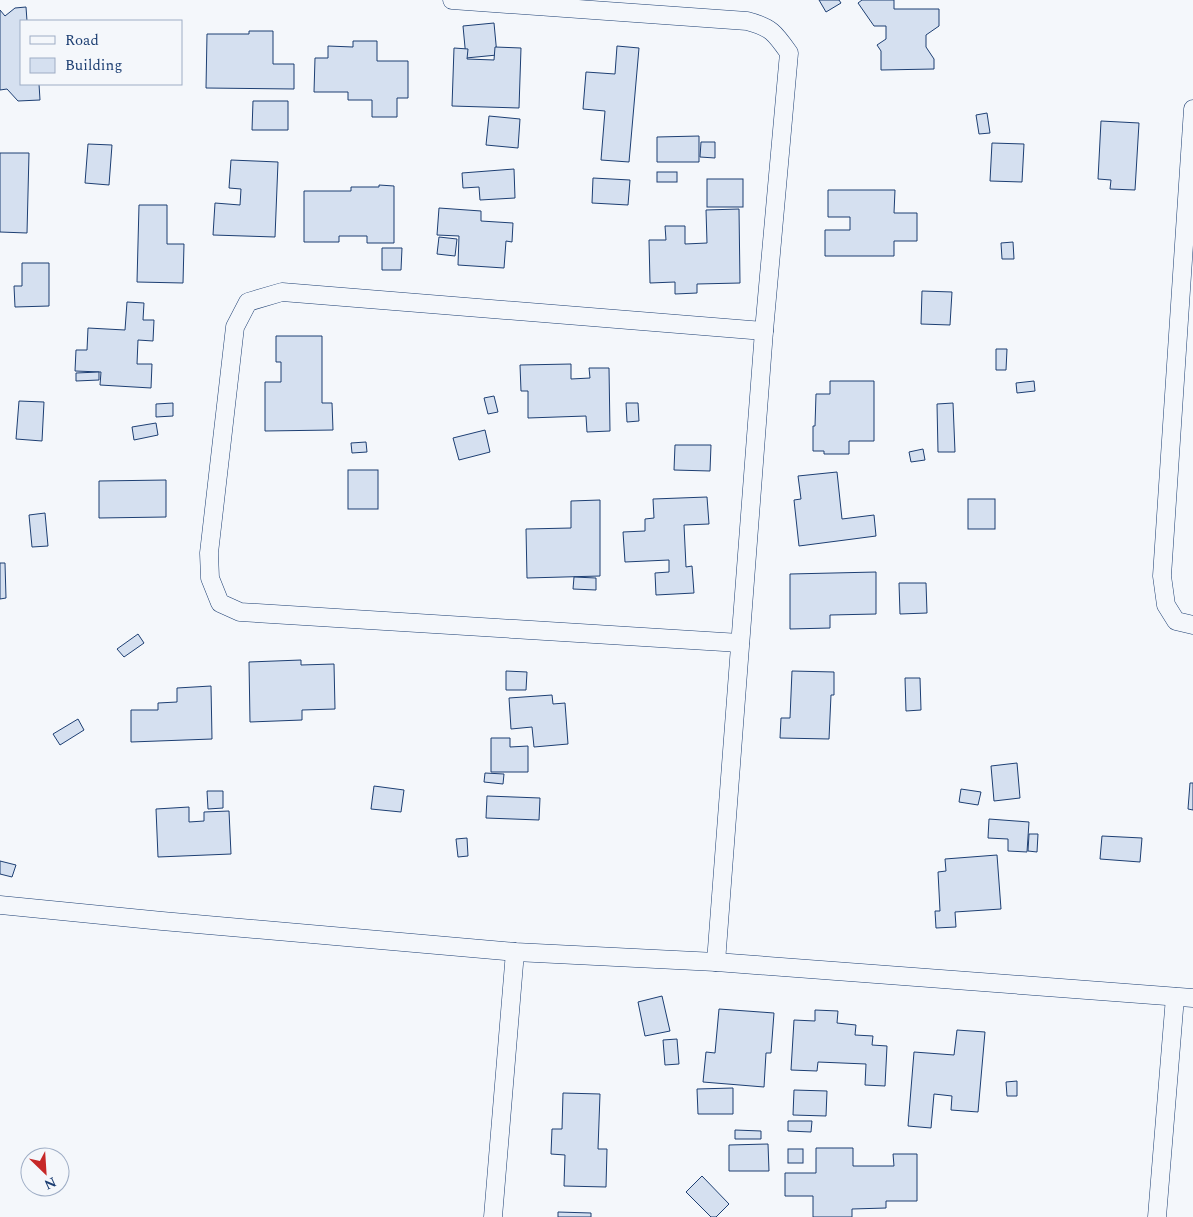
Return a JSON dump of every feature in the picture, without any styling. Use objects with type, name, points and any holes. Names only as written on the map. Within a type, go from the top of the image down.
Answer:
[{"type":"street","points":[[452,0],[747,21],[763,25],[775,34],[788,53],[764,331],[716,962]]},
{"type":"street","points":[[1193,109],[1162,576],[1166,605],[1176,621],[1193,625]]},
{"type":"street","points":[[740,643],[240,612],[220,603],[210,578],[210,553],[234,327],[248,302],[282,292],[764,331]]},
{"type":"street","points":[[0,905],[515,952],[716,962],[1193,998]]},
{"type":"street","points":[[493,1217],[515,952]]},
{"type":"street","points":[[1156,1217],[1175,997]]},
{"type":"building","points":[[819,0],[839,0],[841,3],[826,12]]},
{"type":"building","points":[[862,0],[894,0],[894,9],[939,9],[939,26],[926,35],[926,47],[934,59],[934,69],[881,70],[881,51],[877,45],[886,39],[886,26],[874,26],[858,3]]},
{"type":"building","points":[[26,7],[27,20],[20,20],[20,85],[39,85],[40,100],[18,101],[7,89],[0,90],[0,10],[5,16],[15,8]]},
{"type":"building","points":[[494,23],[497,55],[466,58],[463,26]]},
{"type":"building","points":[[249,31],[273,31],[273,64],[294,64],[294,89],[206,88],[207,34],[249,34]]},
{"type":"building","points":[[353,41],[377,41],[377,61],[408,61],[408,98],[397,98],[397,117],[372,117],[372,100],[348,100],[348,92],[314,92],[315,58],[328,58],[328,46],[353,47]]},
{"type":"building","points":[[617,46],[639,48],[629,162],[601,160],[605,111],[583,109],[586,72],[615,74]]},
{"type":"building","points":[[495,47],[521,48],[519,108],[452,106],[454,48],[468,49],[467,59],[494,60]]},
{"type":"building","points":[[253,101],[288,101],[288,130],[252,130]]},
{"type":"building","points":[[987,113],[990,133],[979,134],[976,115]]},
{"type":"building","points":[[489,116],[520,119],[518,148],[486,145]]},
{"type":"building","points":[[1101,121],[1139,123],[1135,190],[1110,189],[1111,180],[1098,179]]},
{"type":"building","points":[[699,136],[699,162],[657,162],[657,137]]},
{"type":"building","points":[[701,142],[715,142],[715,158],[700,157]]},
{"type":"building","points":[[992,143],[1024,144],[1022,182],[990,181]]},
{"type":"building","points":[[88,144],[112,145],[109,185],[85,183]]},
{"type":"building","points":[[0,153],[29,153],[27,233],[0,232]]},
{"type":"building","points":[[231,160],[278,162],[275,237],[213,235],[215,203],[240,205],[241,189],[229,188]]},
{"type":"building","points":[[514,169],[515,198],[480,200],[479,187],[463,188],[462,173]]},
{"type":"building","points":[[657,172],[677,172],[677,182],[657,182]]},
{"type":"building","points":[[593,178],[630,180],[628,205],[592,203]]},
{"type":"building","points":[[707,179],[743,179],[743,207],[707,207]]},
{"type":"building","points":[[379,185],[394,186],[394,243],[367,243],[367,236],[339,236],[339,242],[304,242],[304,191],[351,191],[351,187],[379,187]]},
{"type":"building","points":[[828,190],[895,190],[894,213],[917,213],[917,241],[894,241],[894,256],[825,256],[825,230],[850,230],[850,217],[828,217]]},
{"type":"building","points":[[139,205],[167,205],[167,244],[184,244],[183,283],[137,282]]},
{"type":"building","points":[[439,208],[481,211],[481,221],[513,223],[512,242],[506,241],[504,268],[458,265],[459,236],[437,235]]},
{"type":"building","points":[[739,209],[740,283],[697,284],[697,293],[675,294],[675,282],[650,283],[649,240],[666,240],[665,226],[685,226],[685,244],[707,243],[706,210]]},
{"type":"building","points":[[439,237],[457,239],[455,256],[437,254]]},
{"type":"building","points":[[1013,242],[1014,259],[1002,259],[1001,243]]},
{"type":"building","points":[[382,248],[402,248],[401,270],[382,270]]},
{"type":"building","points":[[22,263],[49,263],[49,306],[15,307],[14,286],[22,286]]},
{"type":"building","points":[[922,291],[952,292],[950,325],[921,324]]},
{"type":"building","points":[[127,302],[144,303],[143,320],[154,320],[153,341],[138,340],[137,364],[152,364],[151,388],[100,385],[101,372],[75,371],[76,350],[87,350],[88,328],[125,330]]},
{"type":"building","points":[[276,336],[322,336],[322,403],[332,403],[333,430],[265,431],[265,382],[281,382],[281,362],[276,362]]},
{"type":"building","points":[[996,349],[1007,349],[1006,370],[996,370]]},
{"type":"building","points":[[571,364],[571,379],[590,378],[589,368],[609,368],[610,431],[587,432],[586,416],[528,418],[528,391],[521,391],[520,365]]},
{"type":"building","points":[[99,372],[99,380],[76,381],[76,373]]},
{"type":"building","points":[[830,381],[874,381],[874,441],[849,441],[849,454],[824,454],[824,451],[813,451],[816,394],[830,394]]},
{"type":"building","points":[[1034,381],[1035,391],[1017,393],[1016,383]]},
{"type":"building","points":[[494,396],[498,412],[488,414],[484,398]]},
{"type":"building","points":[[19,401],[44,402],[42,441],[16,439]]},
{"type":"building","points":[[173,403],[173,416],[156,417],[156,404]]},
{"type":"building","points":[[626,403],[638,403],[639,421],[627,422]]},
{"type":"building","points":[[953,403],[955,452],[938,452],[937,404]]},
{"type":"building","points":[[156,423],[158,435],[134,440],[132,427]]},
{"type":"building","points":[[485,430],[490,452],[459,460],[453,438]]},
{"type":"building","points":[[366,442],[367,452],[352,453],[351,443]]},
{"type":"building","points":[[675,445],[711,445],[710,471],[674,470]]},
{"type":"building","points":[[923,449],[925,460],[911,462],[909,452]]},
{"type":"building","points":[[348,470],[378,470],[378,509],[348,509]]},
{"type":"building","points":[[837,472],[842,519],[874,515],[876,536],[799,546],[794,500],[801,499],[798,476]]},
{"type":"building","points":[[166,480],[166,517],[99,518],[99,481]]},
{"type":"building","points":[[707,497],[709,524],[684,525],[686,567],[692,566],[694,593],[656,595],[655,573],[669,572],[669,560],[625,562],[623,532],[645,531],[645,519],[654,518],[653,499]]},
{"type":"building","points":[[968,499],[995,499],[995,529],[968,529]]},
{"type":"building","points":[[600,500],[600,576],[527,578],[526,529],[571,528],[571,501]]},
{"type":"building","points":[[45,513],[48,546],[32,547],[29,515]]},
{"type":"building","points":[[0,563],[5,563],[6,598],[0,599]]},
{"type":"building","points":[[876,572],[876,614],[830,615],[830,628],[790,629],[790,574]]},
{"type":"building","points":[[574,577],[596,578],[596,590],[573,589]]},
{"type":"building","points":[[899,583],[926,583],[927,613],[900,614]]},
{"type":"building","points":[[138,634],[144,643],[124,657],[117,649]]},
{"type":"building","points":[[301,660],[301,665],[334,664],[335,709],[302,710],[302,720],[250,722],[249,662]]},
{"type":"building","points":[[506,671],[527,672],[526,690],[506,690]]},
{"type":"building","points":[[792,671],[834,672],[834,695],[831,695],[829,739],[780,738],[781,718],[790,718]]},
{"type":"building","points":[[905,678],[920,678],[921,710],[906,711]]},
{"type":"building","points":[[211,686],[212,739],[131,742],[131,710],[158,710],[158,703],[177,702],[177,688]]},
{"type":"building","points":[[552,695],[553,704],[565,703],[568,744],[534,747],[532,727],[511,729],[509,698]]},
{"type":"building","points":[[78,719],[84,730],[60,745],[53,734]]},
{"type":"building","points":[[491,738],[510,738],[510,747],[528,746],[528,772],[491,772]]},
{"type":"building","points":[[1017,763],[1020,798],[994,801],[991,766]]},
{"type":"building","points":[[485,773],[504,774],[503,784],[484,782]]},
{"type":"building","points":[[1190,783],[1193,783],[1193,810],[1188,809]]},
{"type":"building","points":[[374,786],[404,790],[401,812],[371,809]]},
{"type":"building","points":[[961,789],[981,792],[978,805],[959,802]]},
{"type":"building","points":[[207,791],[223,791],[223,808],[208,809]]},
{"type":"building","points":[[487,796],[540,798],[539,820],[486,818]]},
{"type":"building","points":[[189,807],[189,822],[204,821],[204,812],[229,811],[231,854],[158,857],[156,809]]},
{"type":"building","points":[[989,819],[1029,822],[1027,852],[1008,851],[1008,839],[988,838]]},
{"type":"building","points":[[1029,834],[1038,834],[1037,852],[1028,851]]},
{"type":"building","points":[[1102,836],[1142,838],[1140,862],[1100,859]]},
{"type":"building","points":[[467,838],[468,856],[458,857],[456,839]]},
{"type":"building","points":[[997,855],[1001,909],[955,912],[956,927],[936,928],[935,911],[940,911],[938,872],[946,871],[945,859]]},
{"type":"building","points":[[0,861],[16,865],[12,877],[0,874]]},
{"type":"building","points":[[662,996],[670,1031],[645,1036],[638,1002]]},
{"type":"building","points":[[719,1009],[774,1013],[771,1053],[766,1053],[764,1087],[703,1082],[706,1052],[715,1053]]},
{"type":"building","points":[[815,1010],[838,1011],[837,1023],[856,1025],[855,1035],[873,1036],[872,1045],[887,1046],[885,1086],[865,1085],[866,1064],[818,1062],[817,1071],[791,1070],[794,1020],[815,1021]]},
{"type":"building","points":[[957,1030],[985,1032],[978,1112],[951,1110],[952,1096],[934,1094],[931,1128],[908,1126],[914,1052],[954,1055]]},
{"type":"building","points":[[677,1039],[679,1064],[665,1065],[663,1040]]},
{"type":"building","points":[[1017,1081],[1017,1096],[1007,1096],[1006,1082]]},
{"type":"building","points":[[733,1088],[733,1114],[698,1114],[697,1089]]},
{"type":"building","points":[[794,1090],[827,1091],[826,1116],[793,1115]]},
{"type":"building","points":[[563,1093],[600,1094],[598,1149],[607,1149],[606,1187],[564,1186],[565,1155],[551,1154],[552,1129],[562,1129]]},
{"type":"building","points":[[788,1121],[812,1121],[811,1132],[788,1131]]},
{"type":"building","points":[[735,1130],[761,1131],[761,1139],[735,1139]]},
{"type":"building","points":[[768,1144],[769,1171],[729,1171],[729,1145]]},
{"type":"building","points":[[816,1148],[853,1148],[853,1166],[894,1166],[893,1154],[917,1154],[917,1201],[886,1201],[886,1208],[852,1209],[852,1217],[813,1217],[813,1196],[785,1196],[785,1173],[816,1173]]},
{"type":"building","points":[[788,1149],[803,1149],[803,1163],[788,1163]]},
{"type":"building","points":[[702,1176],[729,1204],[716,1217],[711,1217],[686,1192]]},
{"type":"building","points":[[558,1212],[591,1213],[591,1217],[558,1217]]}]
